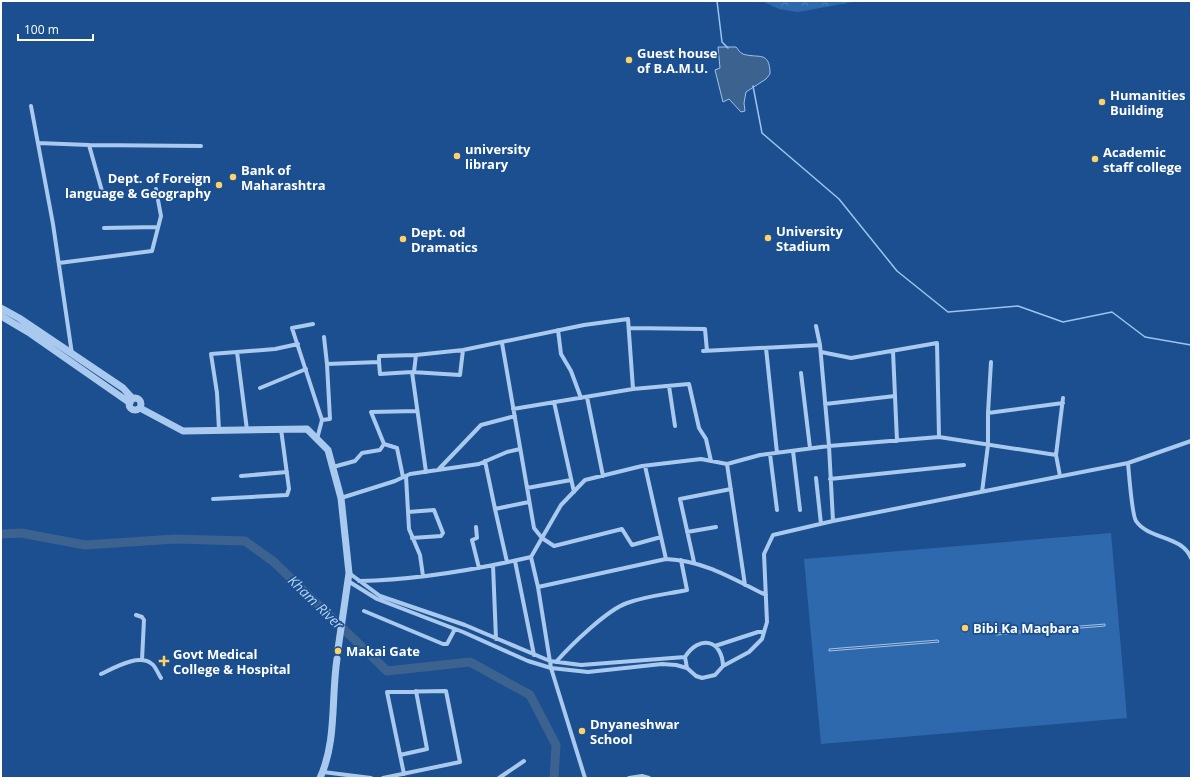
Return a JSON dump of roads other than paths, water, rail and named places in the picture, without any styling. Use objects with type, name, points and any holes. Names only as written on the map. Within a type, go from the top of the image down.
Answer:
[{"type":"street","points":[[31,106],[59,263],[71,357]]},
{"type":"street","points":[[38,143],[201,146]]},
{"type":"street","points":[[89,145],[102,191]]},
{"type":"street","points":[[59,263],[152,251],[161,216],[156,189]]},
{"type":"street","points":[[104,228],[158,227]]},
{"type":"street","points":[[1,308],[19,318],[71,357]]},
{"type":"street","points":[[1,316],[123,388],[131,401],[137,399],[141,401],[140,408],[183,431],[307,429],[328,450],[341,498],[349,573],[338,645]]},
{"type":"street","points":[[462,350],[460,375],[413,372],[380,374],[379,356],[416,355],[462,350],[584,325],[628,319],[633,389]]},
{"type":"street","points":[[313,324],[292,328],[322,420],[317,439]]},
{"type":"street","points":[[816,326],[821,352],[829,446],[833,521]]},
{"type":"street","points":[[629,328],[705,330],[705,351],[820,345]]},
{"type":"street","points":[[558,330],[561,354],[571,371],[580,398]]},
{"type":"street","points":[[322,420],[330,418],[324,337]]},
{"type":"street","points":[[502,343],[534,528],[542,538],[554,546],[622,529],[632,545],[661,537]]},
{"type":"street","points":[[821,352],[851,358],[937,343],[939,437]]},
{"type":"street","points":[[219,430],[217,393],[211,354],[275,349],[298,344]]},
{"type":"street","points":[[766,348],[777,453]]},
{"type":"street","points":[[893,351],[897,441]]},
{"type":"street","points":[[237,352],[247,430]]},
{"type":"street","points":[[416,355],[413,372],[426,472]]},
{"type":"street","points":[[327,364],[379,362]]},
{"type":"street","points":[[982,492],[988,445],[991,362]]},
{"type":"street","points":[[260,388],[306,369]]},
{"type":"street","points":[[801,373],[810,448]]},
{"type":"street","points":[[513,409],[633,389],[689,384],[699,428],[706,438],[711,461]]},
{"type":"street","points":[[669,386],[675,426]]},
{"type":"street","points":[[825,404],[895,396]]},
{"type":"street","points":[[587,397],[603,476]]},
{"type":"street","points":[[1060,476],[1056,455],[1063,398]]},
{"type":"street","points":[[554,402],[574,492]]},
{"type":"street","points":[[988,413],[1063,403]]},
{"type":"street","points":[[384,444],[371,412],[417,411]]},
{"type":"street","points":[[438,470],[481,425],[515,416]]},
{"type":"street","points":[[213,499],[285,496],[289,492],[281,429]]},
{"type":"street","points":[[585,778],[551,668],[538,587],[531,557],[561,505],[585,480],[645,466],[701,459],[727,464],[770,454],[810,448],[939,437],[1056,455]]},
{"type":"street","points":[[348,581],[377,599],[455,629],[528,661],[551,668],[588,672],[662,664],[686,668],[696,676],[702,678],[714,675],[723,666],[750,652],[762,639],[767,622],[764,554],[773,535],[833,521],[1128,463],[1191,441]]},
{"type":"street","points":[[333,467],[355,461],[362,453],[380,450],[384,444]]},
{"type":"street","points":[[384,444],[398,448],[405,476],[412,538],[420,555],[422,576]]},
{"type":"street","points":[[341,498],[405,476],[478,464],[507,452],[520,449]]},
{"type":"street","points":[[793,451],[800,510]]},
{"type":"street","points":[[770,454],[776,510]]},
{"type":"street","points":[[485,461],[507,562]]},
{"type":"street","points":[[1128,463],[1135,520],[1143,528],[1179,544],[1190,554],[1191,558]]},
{"type":"street","points":[[727,464],[745,585]]},
{"type":"street","points":[[830,479],[964,465]]},
{"type":"street","points":[[645,466],[666,559]]},
{"type":"street","points":[[241,476],[287,472]]},
{"type":"street","points":[[816,478],[821,524]]},
{"type":"street","points":[[527,488],[571,480]]},
{"type":"street","points":[[694,562],[680,499],[731,489]]},
{"type":"street","points":[[495,509],[529,502]]},
{"type":"street","points":[[408,512],[434,510],[443,533],[441,536],[412,538]]},
{"type":"street","points":[[476,527],[477,538],[472,540],[479,568]]},
{"type":"street","points":[[687,532],[716,527]]},
{"type":"street","points":[[359,581],[422,576],[479,568],[531,557]]},
{"type":"street","points":[[538,587],[666,559],[681,560],[706,565],[766,594]]},
{"type":"street","points":[[515,560],[534,655]]},
{"type":"street","points":[[556,662],[571,645],[588,630],[626,603],[687,590],[681,560]]},
{"type":"street","points":[[493,565],[496,639]]},
{"type":"street","points":[[349,573],[380,596],[465,625],[550,661],[581,665],[685,657]]},
{"type":"street","points":[[364,611],[443,644],[447,644],[455,629]]},
{"type":"street","points":[[136,615],[142,617],[144,620],[142,660]]},
{"type":"street","points":[[715,646],[758,632],[764,632]]},
{"type":"street","points":[[686,668],[685,657],[690,650],[699,643],[706,642],[715,646],[721,654],[723,666]]},
{"type":"street","points":[[337,659],[333,720],[326,764],[321,775],[371,778]]},
{"type":"street","points":[[101,674],[127,663],[142,660],[153,665],[161,678]]},
{"type":"street","points":[[400,755],[427,749],[416,691]]},
{"type":"street","points":[[383,778],[404,774],[460,762],[446,691],[387,692],[404,774]]},
{"type":"street","points":[[499,778],[524,761]]},
{"type":"street","points":[[629,778],[642,776],[649,778]]},
{"type":"waterway","points":[[717,1],[722,42],[728,48]]},
{"type":"waterway","points":[[753,86],[762,133],[839,199],[897,271],[948,312],[1018,306],[1063,322],[1112,312],[1145,337],[1191,345]]},
{"type":"waterway","name":"Kham River","points":[[1,534],[21,533],[85,545],[175,539],[245,541],[274,562],[387,671],[470,662],[530,695],[556,745],[554,778]]},
{"type":"place","name":"Guest house of B.A.M.U.","points":[[629,60]]},
{"type":"place","name":"Humanities Building","points":[[1102,102]]},
{"type":"place","name":"university library","points":[[457,156]]},
{"type":"place","name":"Academic staff college","points":[[1095,159]]},
{"type":"place","name":"Bank of Maharashtra","points":[[233,177]]},
{"type":"place","name":"Dept. of Foreign language & Geography","points":[[219,185]]},
{"type":"place","name":"University Stadium","points":[[768,238]]},
{"type":"place","name":"Dept. od Dramatics","points":[[403,239]]},
{"type":"place","name":"Bibi Ka Maqbara","points":[[965,628]]},
{"type":"place","name":"Makai Gate","points":[[338,651]]},
{"type":"place","name":"Govt Medical College & Hospital","points":[[164,661]]},
{"type":"place","name":"Dnyaneshwar School","points":[[582,731]]}]
